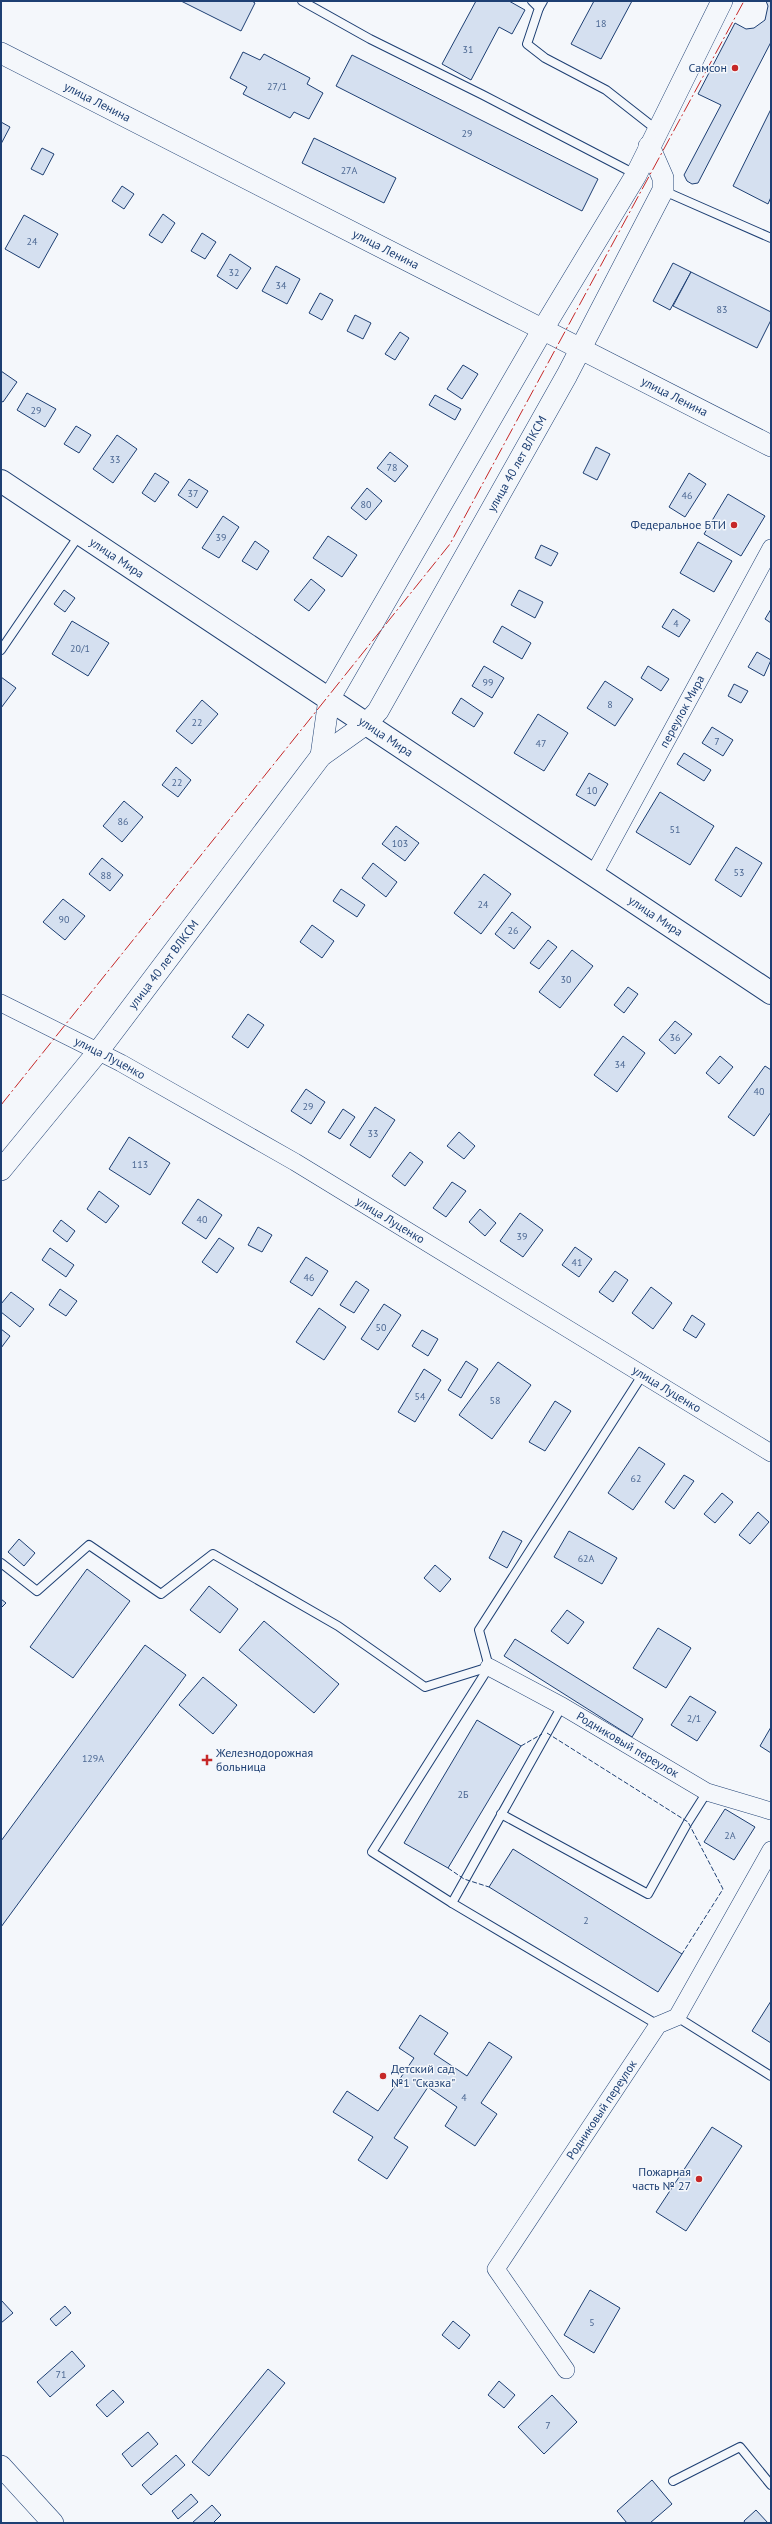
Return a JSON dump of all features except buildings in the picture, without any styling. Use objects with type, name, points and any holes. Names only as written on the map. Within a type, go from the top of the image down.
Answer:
[{"type":"main road","name":"улица Мира","points":[[1,482],[594,874],[771,993]]},
{"type":"street","name":"улица 40 лет ВЛКСМ","points":[[321,756],[329,699],[543,329],[636,175],[722,1]]},
{"type":"street","name":"улица Ленина","points":[[1,52],[771,446]]},
{"type":"street","points":[[653,138],[664,178],[663,190]]},
{"type":"street","name":"улица 40 лет ВЛКСМ","points":[[1,1170],[97,1053],[321,756],[366,724],[378,711],[581,348],[663,190]]},
{"type":"street","name":"переулок Мира","points":[[594,874],[771,548]]},
{"type":"street","name":"улица Луценко","points":[[1,1003],[97,1053],[121,1063],[295,1162],[771,1453]]},
{"type":"street","name":"Родниковый переулок","points":[[489,1667],[562,1706],[707,1792],[771,1811]]},
{"type":"street","points":[[658,2025],[677,2017],[771,1850]]},
{"type":"street","name":"Родниковый переулок","points":[[566,2370],[496,2269],[658,2025]]},
{"type":"street","points":[[1,2466],[52,2523]]},
{"type":"lane","points":[[302,1],[317,4],[370,40],[483,95],[636,175]]},
{"type":"lane","points":[[532,1],[541,4],[527,44],[545,58],[606,90],[653,138]]},
{"type":"lane","points":[[663,190],[771,238]]},
{"type":"lane","points":[[1,650],[80,534]]},
{"type":"lane","points":[[642,1374],[479,1630],[489,1667],[372,1852],[452,1903],[658,2025]]},
{"type":"lane","points":[[1,1563],[37,1591],[89,1545],[162,1594],[213,1554],[338,1626],[425,1687],[489,1667]]},
{"type":"lane","points":[[452,1903],[562,1706]]},
{"type":"lane","points":[[501,1814],[648,1894],[688,1822],[707,1792]]},
{"type":"lane","points":[[677,2017],[771,2076]]},
{"type":"lane","points":[[673,2481],[740,2447],[771,2485]]},
{"type":"fence","points":[[547,1733],[688,1822],[723,1889],[682,1954]]},
{"type":"fence","points":[[521,1746],[542,1734]]},
{"type":"fence","points":[[448,1868],[464,1879],[489,1887]]},
{"type":"power","points":[[1,1105],[450,544],[744,1]]},
{"type":"place","name":"Самсон","points":[[735,68]]},
{"type":"place","name":"Федеральное БТИ","points":[[734,525]]},
{"type":"place","name":"Железнодорожная больница","points":[[207,1760]]},
{"type":"place","name":"Детский сад №1 \"Сказка\"","points":[[383,2076]]},
{"type":"place","name":"Пожарная часть № 27","points":[[699,2179]]}]
